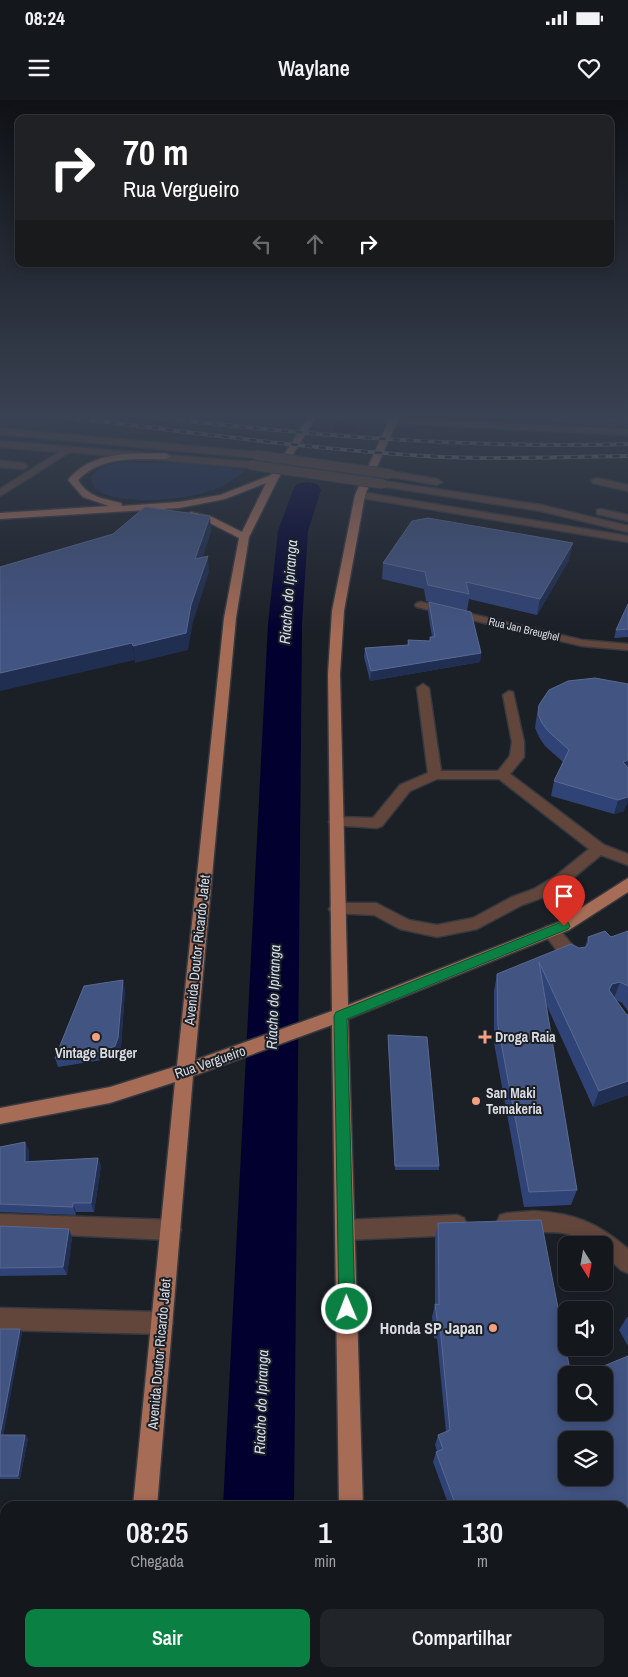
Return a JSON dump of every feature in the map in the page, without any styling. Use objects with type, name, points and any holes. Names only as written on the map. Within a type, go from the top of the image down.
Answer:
[{"type":"main road","points":[[77,488],[84,495],[109,504],[150,508]]},
{"type":"main road","points":[[0,516],[179,505],[215,499],[246,488]]},
{"type":"main road","name":"Avenida Doutor Ricardo Jafet","points":[[146,1501],[185,1071],[230,618],[244,536],[269,488]]},
{"type":"main road","points":[[351,1501],[334,674],[338,611],[360,495],[363,488]]},
{"type":"main road","points":[[0,524],[182,515],[209,519],[244,536]]},
{"type":"main road","name":"Rua Vergueiro","points":[[0,1116],[110,1095],[227,1057],[340,1016],[551,931],[572,921],[628,884]]},
{"type":"street","points":[[407,488],[541,508],[628,529]]},
{"type":"street","points":[[473,488],[548,500],[628,518]]},
{"type":"street","points":[[360,495],[628,539]]},
{"type":"street","name":"Rua Jan Breughel","points":[[421,605],[582,643],[628,647]]},
{"type":"street","points":[[423,688],[435,775]]},
{"type":"street","points":[[502,775],[517,757],[518,742],[509,695]]},
{"type":"street","points":[[336,822],[377,824],[405,788],[435,775],[502,775],[599,849],[628,860]]},
{"type":"street","points":[[338,909],[376,909],[405,925],[437,931],[477,922],[546,888],[578,867],[599,849]]},
{"type":"street","points":[[551,931],[574,958]]},
{"type":"street","points":[[345,1230],[533,1220],[580,1227],[606,1243],[628,1263]]},
{"type":"street","points":[[0,1223],[171,1230]]},
{"type":"street","points":[[0,1319],[162,1323]]},
{"type":"shaded area","points":[[95,488],[218,488],[196,495],[148,500],[116,497],[103,493]]},
{"type":"building","points":[[145,507],[210,516],[195,559],[208,556],[191,605],[186,633],[133,646],[132,643],[0,673],[0,567],[113,534]]},
{"type":"building","points":[[428,518],[573,543],[540,599],[466,582],[469,594],[428,585],[425,572],[383,563],[412,521]]},
{"type":"building","points":[[429,602],[471,612],[481,653],[371,671],[365,648],[409,645],[408,640],[430,641],[430,637],[435,637]]},
{"type":"building","points":[[628,604],[628,629],[616,630]]},
{"type":"building","points":[[595,678],[628,684],[628,760],[623,762],[628,768],[628,797],[618,800],[554,781],[569,750],[548,731],[538,714],[539,705],[549,690],[568,681]]},
{"type":"building","points":[[605,931],[611,937],[628,931],[628,986],[620,982],[612,984],[609,990],[628,1015],[628,1081],[599,1091],[539,962],[577,1190],[529,1192],[498,1026],[497,974],[571,944],[579,948],[586,947],[589,942],[588,937]]},
{"type":"building","name":"Vintage Burger","points":[[123,980],[118,1038],[115,1046],[106,1050],[55,1058],[84,986]]},
{"type":"building","points":[[388,1035],[427,1037],[439,1166],[395,1166]]},
{"type":"building","points":[[25,1142],[25,1162],[98,1158],[91,1203],[73,1203],[73,1207],[0,1204],[0,1147]]},
{"type":"building","points":[[541,1220],[558,1308],[558,1356],[567,1356],[569,1366],[558,1366],[558,1421],[613,1421],[613,1366],[604,1366],[628,1356],[628,1501],[454,1501],[436,1452],[443,1449],[438,1435],[450,1430],[440,1326],[438,1326],[435,1304],[439,1305],[438,1223]]},
{"type":"building","points":[[0,1226],[69,1229],[63,1267],[0,1268]]},
{"type":"building","points":[[0,1329],[20,1329],[0,1435]]},
{"type":"building","points":[[0,1435],[25,1435],[18,1476],[0,1476]]},
{"type":"waterway","name":"Riacho do Ipiranga","points":[[258,1501],[285,624],[293,531],[307,490]]},
{"type":"place","name":"Vintage Burger","points":[[96,1037]]},
{"type":"place","name":"Droga Raia","points":[[485,1037]]},
{"type":"place","name":"San Maki Temakeria","points":[[476,1101]]},
{"type":"place","name":"Honda SP Japan","points":[[493,1328]]},
{"type":"route","points":[[347,1309],[340,1016],[564,926]]}]
